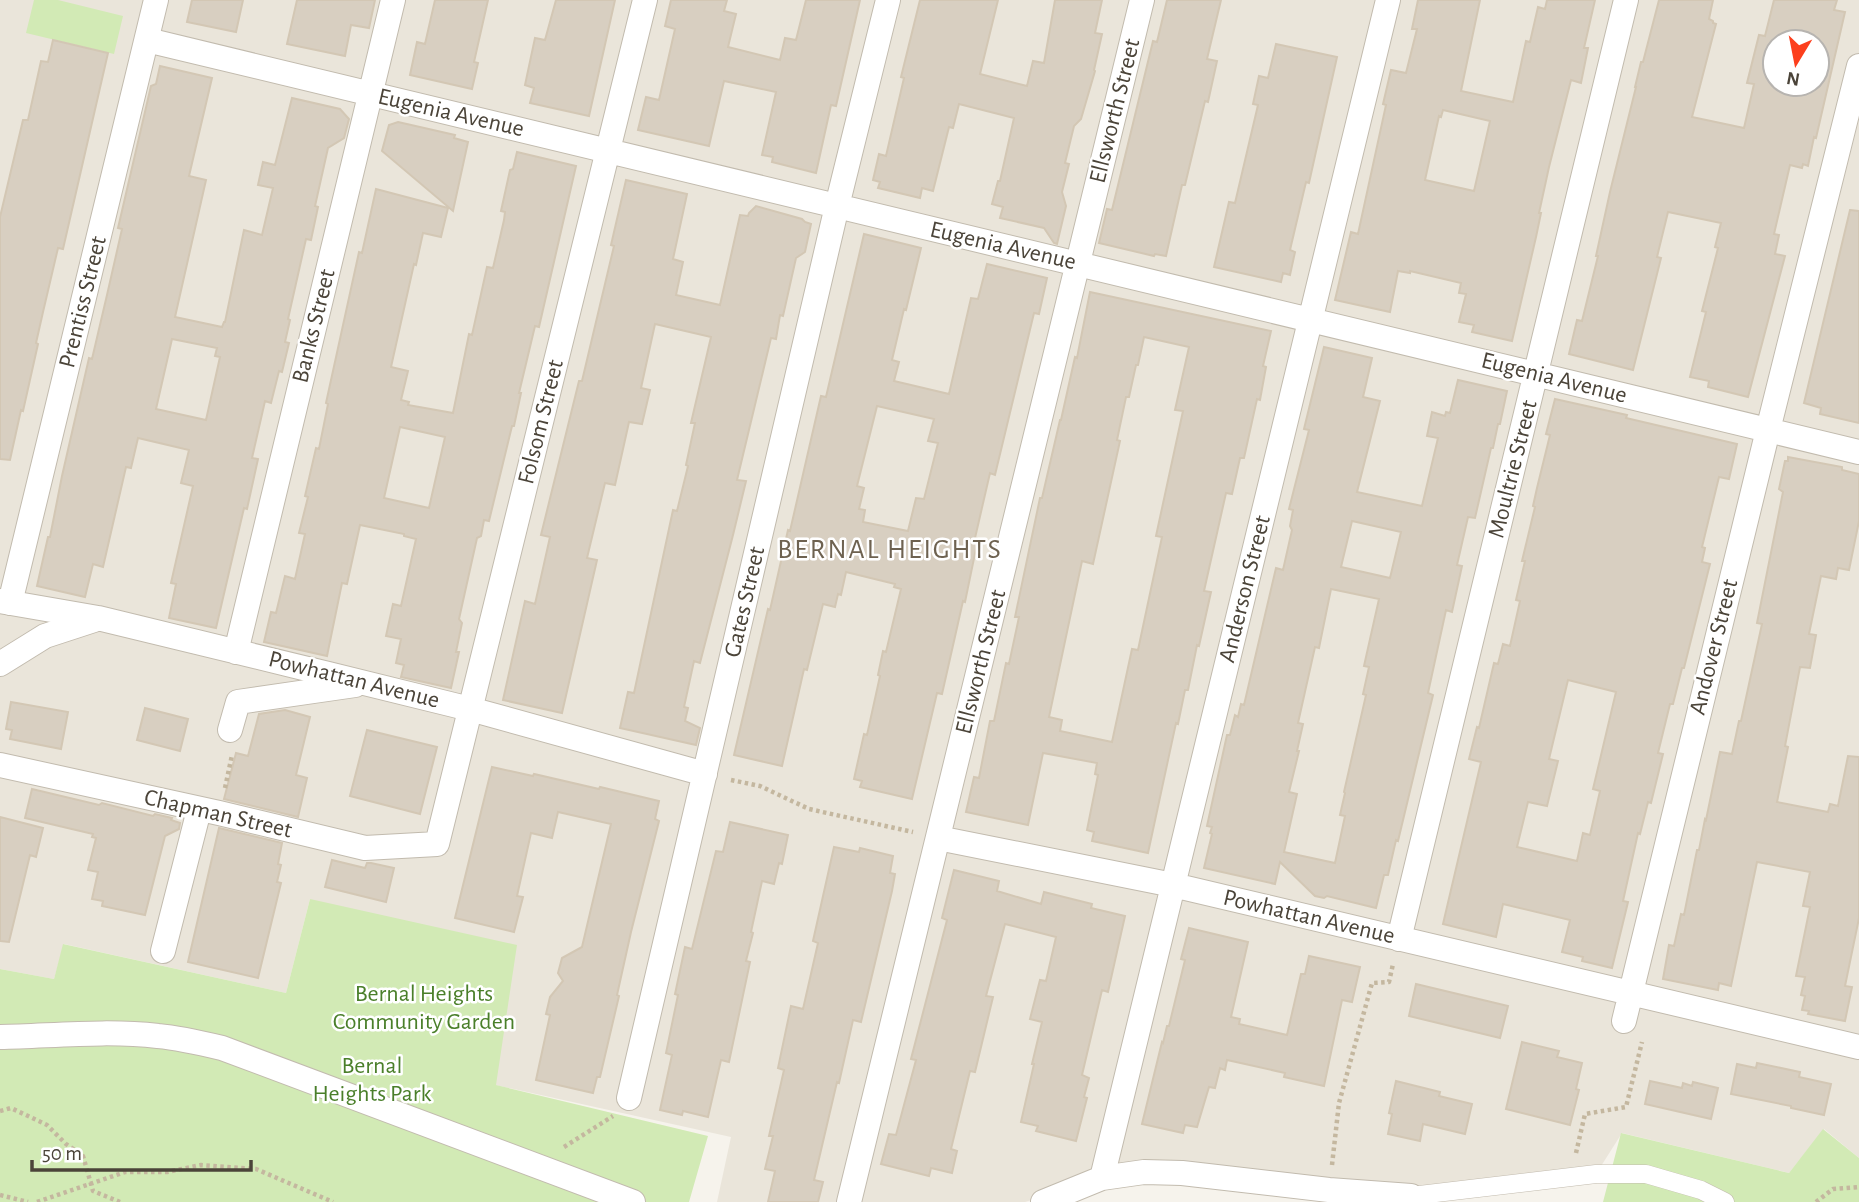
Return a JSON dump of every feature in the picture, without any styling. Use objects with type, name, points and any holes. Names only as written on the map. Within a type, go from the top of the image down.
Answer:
[{"type":"street","name":"Prentiss Street","points":[[5,602],[156,0]]},
{"type":"street","name":"Banks Street","points":[[236,652],[393,0]]},
{"type":"street","name":"Folsom Street","points":[[437,844],[645,0]]},
{"type":"street","name":"Gates Street","points":[[629,1098],[837,206],[888,0]]},
{"type":"street","name":"Ellsworth Street","points":[[849,1202],[1142,0]]},
{"type":"street","name":"Anderson Street","points":[[1102,1178],[1388,0]]},
{"type":"street","name":"Moultrie Street","points":[[1399,939],[1626,0]]},
{"type":"street","name":"Eugenia Avenue","points":[[146,40],[1859,452]]},
{"type":"street","name":"Andover Street","points":[[1623,1021],[1859,66]]},
{"type":"street","name":"Powhattan Avenue","points":[[5,602],[98,618],[366,683],[705,774]]},
{"type":"street","points":[[0,664],[45,636],[98,618]]},
{"type":"street","points":[[230,730],[238,702],[366,683]]},
{"type":"street","name":"Chapman Street","points":[[0,765],[365,848],[437,844]]},
{"type":"street","points":[[163,951],[209,811]]},
{"type":"street","name":"Powhattan Avenue","points":[[938,838],[1173,885],[1859,1048]]},
{"type":"street","points":[[0,1037],[157,1035],[222,1048],[633,1202]]},
{"type":"street","points":[[1043,1202],[1102,1178],[1144,1172],[1182,1173],[1329,1190],[1411,1196],[1596,1174],[1646,1174],[1701,1189],[1725,1202]]},
{"type":"path","points":[[209,811],[233,752],[230,730]]},
{"type":"path","points":[[760,786],[809,809],[938,838]]},
{"type":"path","points":[[1329,1190],[1339,1103],[1372,983],[1389,982]]},
{"type":"path","points":[[1596,1174],[1575,1157],[1585,1114],[1626,1107],[1644,1030],[1623,1021]]},
{"type":"path","points":[[553,1171],[564,1147],[626,1108],[629,1098]]},
{"type":"path","points":[[0,1111],[11,1108],[47,1125],[83,1156],[93,1191],[120,1202]]},
{"type":"path","points":[[37,1202],[125,1172],[167,1172],[201,1165],[256,1169],[333,1202]]},
{"type":"path","points":[[1816,1202],[1833,1189],[1859,1187]]},
{"type":"path","points":[[0,1195],[28,1202]]},
{"type":"shaded area","points":[[0,0],[1859,0],[1859,1158],[1824,1129],[1789,1173],[1622,1133],[1596,1174],[1411,1196],[1102,1178],[1025,1202],[717,1202],[731,1137],[495,1085],[310,899],[286,993],[64,944],[54,979],[0,969]]},
{"type":"green space","points":[[34,0],[58,0],[123,16],[114,54],[26,33]]},
{"type":"green space","name":"Bernal Heights Park","points":[[310,899],[517,945],[496,1085],[708,1136],[689,1202],[0,1202],[0,969],[54,979],[63,944],[286,993]]},
{"type":"green space","points":[[1823,1129],[1859,1158],[1859,1202],[1603,1202],[1621,1133],[1789,1173]]},
{"type":"building","points":[[192,0],[243,0],[236,32],[187,22]]},
{"type":"building","points":[[297,0],[375,0],[369,28],[351,25],[345,56],[287,44]]},
{"type":"building","points":[[435,0],[488,0],[474,62],[478,63],[472,89],[410,75],[417,42],[425,44]]},
{"type":"building","points":[[556,0],[615,0],[589,116],[530,103],[534,88],[525,85],[535,38],[545,40]]},
{"type":"building","points":[[671,0],[727,0],[724,11],[736,14],[728,47],[780,60],[785,38],[796,40],[806,0],[860,0],[836,106],[831,105],[816,173],[772,162],[773,157],[762,155],[776,92],[724,81],[709,146],[638,130],[646,97],[659,100],[675,29],[665,26]]},
{"type":"building","points":[[920,0],[998,0],[980,74],[1027,86],[1033,61],[1044,63],[1055,0],[1102,0],[1095,33],[1102,34],[1095,71],[1081,119],[1074,126],[1065,163],[1069,164],[1062,192],[1066,206],[1057,244],[1044,228],[1000,218],[1003,207],[992,204],[1014,118],[959,104],[953,128],[949,127],[933,191],[922,188],[920,198],[878,188],[880,182],[873,180],[879,154],[886,156],[904,78],[901,77]]},
{"type":"building","points":[[1167,0],[1221,0],[1207,59],[1217,61],[1208,102],[1205,101],[1185,185],[1182,185],[1166,256],[1154,256],[1099,243],[1107,209],[1112,210],[1153,41],[1157,42]]},
{"type":"building","points":[[1418,0],[1480,0],[1461,91],[1513,102],[1526,41],[1530,42],[1538,7],[1545,9],[1547,0],[1595,0],[1584,48],[1588,48],[1581,83],[1571,80],[1549,167],[1512,341],[1472,332],[1474,325],[1459,322],[1466,294],[1459,293],[1461,283],[1410,271],[1398,271],[1390,312],[1335,300],[1351,232],[1358,234],[1391,70],[1406,73],[1417,29],[1412,29]],"holes":[[[1443,110],[1490,121],[1474,191],[1425,180],[1439,116],[1441,117]]]},
{"type":"building","points":[[1659,0],[1713,0],[1709,19],[1716,24],[1692,117],[1744,128],[1754,84],[1747,83],[1759,35],[1761,98],[1825,98],[1808,166],[1803,164],[1802,168],[1790,165],[1774,234],[1779,235],[1775,254],[1785,256],[1748,397],[1708,387],[1709,381],[1690,377],[1706,312],[1702,311],[1718,248],[1715,247],[1721,223],[1668,212],[1657,257],[1661,258],[1633,370],[1569,354],[1577,320],[1582,321],[1641,62]]},
{"type":"building","points":[[1774,0],[1837,0],[1834,10],[1845,12],[1831,73],[1831,28],[1767,28]]},
{"type":"building","points":[[53,40],[108,53],[63,249],[58,248],[10,460],[0,459],[0,217],[23,120],[28,120],[41,61],[48,62]]},
{"type":"building","points":[[1276,44],[1337,57],[1309,183],[1306,182],[1290,250],[1295,252],[1290,275],[1283,273],[1281,282],[1214,267],[1229,202],[1235,203],[1258,105],[1253,104],[1259,76],[1268,78]]},
{"type":"building","points":[[160,66],[212,78],[189,176],[206,180],[175,317],[222,327],[244,230],[262,235],[273,188],[258,185],[263,162],[275,165],[292,98],[340,109],[349,119],[344,138],[328,148],[315,206],[318,207],[311,240],[306,239],[288,319],[290,320],[285,342],[289,343],[271,403],[265,401],[252,458],[258,459],[216,628],[169,618],[176,584],[171,583],[193,486],[181,483],[189,450],[138,438],[131,468],[126,467],[103,567],[93,564],[85,597],[37,586],[89,358],[92,359],[107,295],[122,229],[118,228],[151,86],[156,84]],"holes":[[[172,339],[217,348],[215,356],[220,357],[206,420],[156,409]]]},
{"type":"building","points":[[398,122],[455,135],[454,138],[468,142],[453,211],[382,151],[389,125]]},
{"type":"building","points":[[517,152],[576,166],[539,327],[535,326],[514,426],[489,521],[484,520],[481,536],[477,538],[459,619],[462,623],[456,652],[459,652],[451,688],[401,677],[404,665],[396,663],[401,639],[386,636],[393,604],[401,606],[416,539],[404,534],[360,525],[347,584],[342,583],[327,656],[264,642],[271,612],[276,613],[285,576],[295,579],[305,534],[299,533],[308,497],[305,496],[316,448],[319,449],[328,404],[326,403],[359,252],[362,253],[376,189],[448,208],[441,237],[423,233],[391,367],[408,371],[401,400],[409,402],[408,405],[453,413],[469,334],[472,335],[487,267],[493,268],[504,220],[505,212],[501,211],[510,170],[513,169]],"holes":[[[400,427],[445,437],[429,508],[384,498]]]},
{"type":"building","points":[[626,180],[687,194],[673,259],[683,262],[676,295],[720,305],[740,215],[748,216],[756,206],[811,224],[805,252],[796,258],[776,339],[771,338],[737,480],[746,481],[700,663],[694,661],[684,707],[688,708],[685,721],[700,728],[696,745],[620,728],[628,692],[634,693],[673,510],[677,511],[688,466],[686,465],[695,423],[691,423],[711,337],[655,324],[641,388],[650,390],[642,424],[629,422],[615,485],[605,483],[587,558],[597,560],[562,713],[503,700],[525,601],[535,604],[550,537],[541,535],[579,381],[582,381],[614,246],[611,245]]},
{"type":"building","points":[[1850,210],[1859,211],[1859,423],[1820,414],[1821,408],[1804,403]]},
{"type":"building","points":[[864,234],[921,248],[892,360],[899,362],[894,381],[949,394],[971,298],[978,299],[987,264],[1047,278],[1039,314],[1034,313],[995,475],[990,473],[975,538],[978,539],[965,602],[963,601],[942,694],[937,693],[912,799],[860,787],[862,781],[854,779],[864,734],[867,735],[883,651],[886,652],[901,589],[894,587],[895,584],[846,572],[841,595],[838,594],[835,607],[823,604],[807,670],[804,669],[782,766],[734,755],[821,396],[826,397]],"holes":[[[877,406],[934,419],[928,441],[938,443],[924,499],[916,498],[908,531],[863,522],[865,510],[859,509],[864,488],[857,486]]]},
{"type":"building","points":[[1090,292],[1271,331],[1263,366],[1266,367],[1260,400],[1257,399],[1244,458],[1240,458],[1232,494],[1226,493],[1204,591],[1211,592],[1188,690],[1185,690],[1178,724],[1176,723],[1148,853],[1092,841],[1094,832],[1087,830],[1098,775],[1095,774],[1097,763],[1043,753],[1028,825],[966,812],[974,777],[979,778],[990,721],[994,721],[1006,663],[1009,664],[1019,617],[1015,617],[1040,498],[1075,357],[1077,358]],"holes":[[[1144,337],[1189,347],[1175,410],[1183,411],[1156,536],[1162,537],[1138,650],[1132,649],[1112,742],[1060,731],[1062,720],[1049,717],[1082,561],[1093,564],[1120,441],[1117,440],[1126,397],[1129,397]]]},
{"type":"building","points":[[1324,347],[1372,358],[1363,397],[1380,401],[1357,492],[1422,506],[1438,438],[1427,436],[1432,412],[1445,416],[1446,412],[1450,413],[1458,380],[1507,391],[1475,518],[1468,517],[1457,565],[1462,566],[1452,612],[1446,610],[1428,693],[1433,695],[1398,841],[1396,840],[1388,875],[1384,875],[1376,908],[1327,896],[1315,896],[1280,862],[1275,884],[1204,868],[1212,834],[1212,827],[1207,826],[1227,735],[1230,735],[1241,704],[1244,705],[1276,568],[1283,570],[1292,530],[1290,526],[1293,510],[1289,509],[1309,430],[1304,429]],"holes":[[[1352,521],[1401,532],[1390,578],[1341,567]],[[1331,589],[1379,599],[1364,666],[1369,667],[1363,694],[1366,695],[1344,792],[1340,815],[1345,816],[1335,863],[1284,852],[1297,794],[1289,792],[1303,724],[1298,723],[1315,647],[1319,648]]]},
{"type":"building","points":[[1555,399],[1737,444],[1729,479],[1719,477],[1702,547],[1705,548],[1702,562],[1710,564],[1684,668],[1673,704],[1670,704],[1658,753],[1663,754],[1651,803],[1648,802],[1640,834],[1638,833],[1623,901],[1628,902],[1612,968],[1582,961],[1583,957],[1562,952],[1570,920],[1503,904],[1496,937],[1443,924],[1481,762],[1469,759],[1494,663],[1498,664],[1503,644],[1510,646],[1520,601],[1516,600],[1525,561],[1522,561],[1550,435],[1546,434]],"holes":[[[1568,680],[1616,692],[1593,789],[1600,791],[1590,835],[1583,833],[1577,861],[1517,847],[1528,802],[1547,806],[1558,761],[1549,759]]]},
{"type":"building","points":[[1788,457],[1842,467],[1842,470],[1859,474],[1859,521],[1849,570],[1838,568],[1836,579],[1821,576],[1809,634],[1816,635],[1810,668],[1800,667],[1777,802],[1828,812],[1830,804],[1838,806],[1848,756],[1859,757],[1859,918],[1845,986],[1852,987],[1845,1021],[1808,1014],[1809,1011],[1802,1010],[1805,996],[1801,995],[1805,977],[1796,976],[1810,907],[1803,906],[1810,872],[1757,862],[1731,986],[1719,983],[1718,990],[1663,979],[1669,945],[1674,946],[1681,914],[1684,915],[1720,752],[1732,754],[1741,721],[1762,624],[1757,623],[1783,492],[1779,489]]},
{"type":"building","points":[[11,702],[68,712],[61,749],[10,739],[12,730],[6,729]]},
{"type":"building","points":[[145,708],[188,719],[180,751],[137,740]]},
{"type":"building","points":[[285,710],[310,717],[296,775],[307,778],[298,817],[224,799],[236,753],[248,756],[259,714]]},
{"type":"building","points":[[367,730],[437,747],[420,814],[350,796]]},
{"type":"building","points":[[492,767],[659,801],[655,819],[659,821],[631,932],[600,1077],[597,1077],[593,1093],[536,1080],[550,1015],[546,1014],[550,997],[563,981],[558,973],[562,958],[582,947],[611,824],[558,812],[552,838],[531,833],[517,896],[523,897],[514,932],[455,918]]},
{"type":"building","points":[[32,789],[153,816],[155,814],[180,823],[179,829],[165,836],[145,915],[102,906],[103,901],[92,899],[98,872],[88,870],[96,838],[92,837],[93,834],[25,818]]},
{"type":"building","points":[[0,817],[43,828],[36,857],[30,855],[9,942],[0,941]]},
{"type":"building","points":[[730,822],[788,835],[782,864],[779,863],[774,884],[762,881],[746,961],[750,962],[729,1062],[721,1060],[708,1117],[683,1111],[682,1115],[660,1110],[672,1055],[666,1053],[678,995],[675,994],[685,947],[692,949],[716,851],[723,852]]},
{"type":"building","points":[[219,828],[282,843],[277,882],[281,883],[258,978],[188,962]]},
{"type":"building","points":[[834,847],[859,852],[860,848],[893,856],[890,873],[895,874],[892,891],[861,1022],[853,1020],[839,1083],[837,1082],[814,1180],[823,1182],[818,1202],[768,1202],[775,1171],[765,1169],[773,1136],[769,1136],[784,1070],[778,1068],[791,1006],[803,1009],[818,943],[813,941]]},
{"type":"building","points":[[332,860],[365,868],[367,863],[371,863],[394,868],[386,902],[325,887]]},
{"type":"building","points":[[954,870],[999,881],[997,891],[1041,904],[1044,892],[1092,904],[1091,908],[1125,916],[1108,992],[1102,990],[1082,1075],[1089,1078],[1076,1141],[1036,1131],[1038,1126],[1021,1122],[1042,1022],[1030,1019],[1040,980],[1046,981],[1056,937],[1005,924],[986,996],[993,997],[975,1072],[970,1071],[951,1149],[957,1151],[952,1173],[931,1168],[929,1176],[881,1164],[889,1134],[896,1135],[916,1060],[911,1059],[947,920],[942,918]]},
{"type":"building","points":[[1189,928],[1248,942],[1231,1017],[1240,1019],[1239,1024],[1287,1035],[1301,974],[1305,974],[1309,956],[1360,967],[1352,1002],[1342,1000],[1324,1086],[1284,1077],[1285,1073],[1227,1060],[1225,1070],[1220,1068],[1215,1088],[1209,1087],[1197,1127],[1185,1125],[1183,1133],[1142,1124],[1185,960],[1181,959]]},
{"type":"building","points":[[1416,984],[1508,1006],[1500,1038],[1409,1016]]},
{"type":"building","points":[[1522,1042],[1559,1051],[1557,1057],[1582,1063],[1576,1089],[1579,1090],[1570,1125],[1506,1109]]},
{"type":"building","points":[[1757,1063],[1800,1072],[1799,1077],[1831,1084],[1824,1115],[1731,1094],[1737,1064],[1756,1068]]},
{"type":"building","points":[[1396,1081],[1440,1092],[1439,1096],[1472,1104],[1465,1134],[1423,1124],[1420,1141],[1388,1134],[1392,1114],[1389,1113]]},
{"type":"building","points":[[1650,1081],[1682,1088],[1683,1083],[1692,1086],[1693,1082],[1718,1088],[1711,1119],[1645,1104]]},
{"type":"district","name":"BERNAL HEIGHTS","points":[[890,550]]},
{"type":"park label","name":"Bernal Heights Community Garden","points":[[424,1008]]}]
